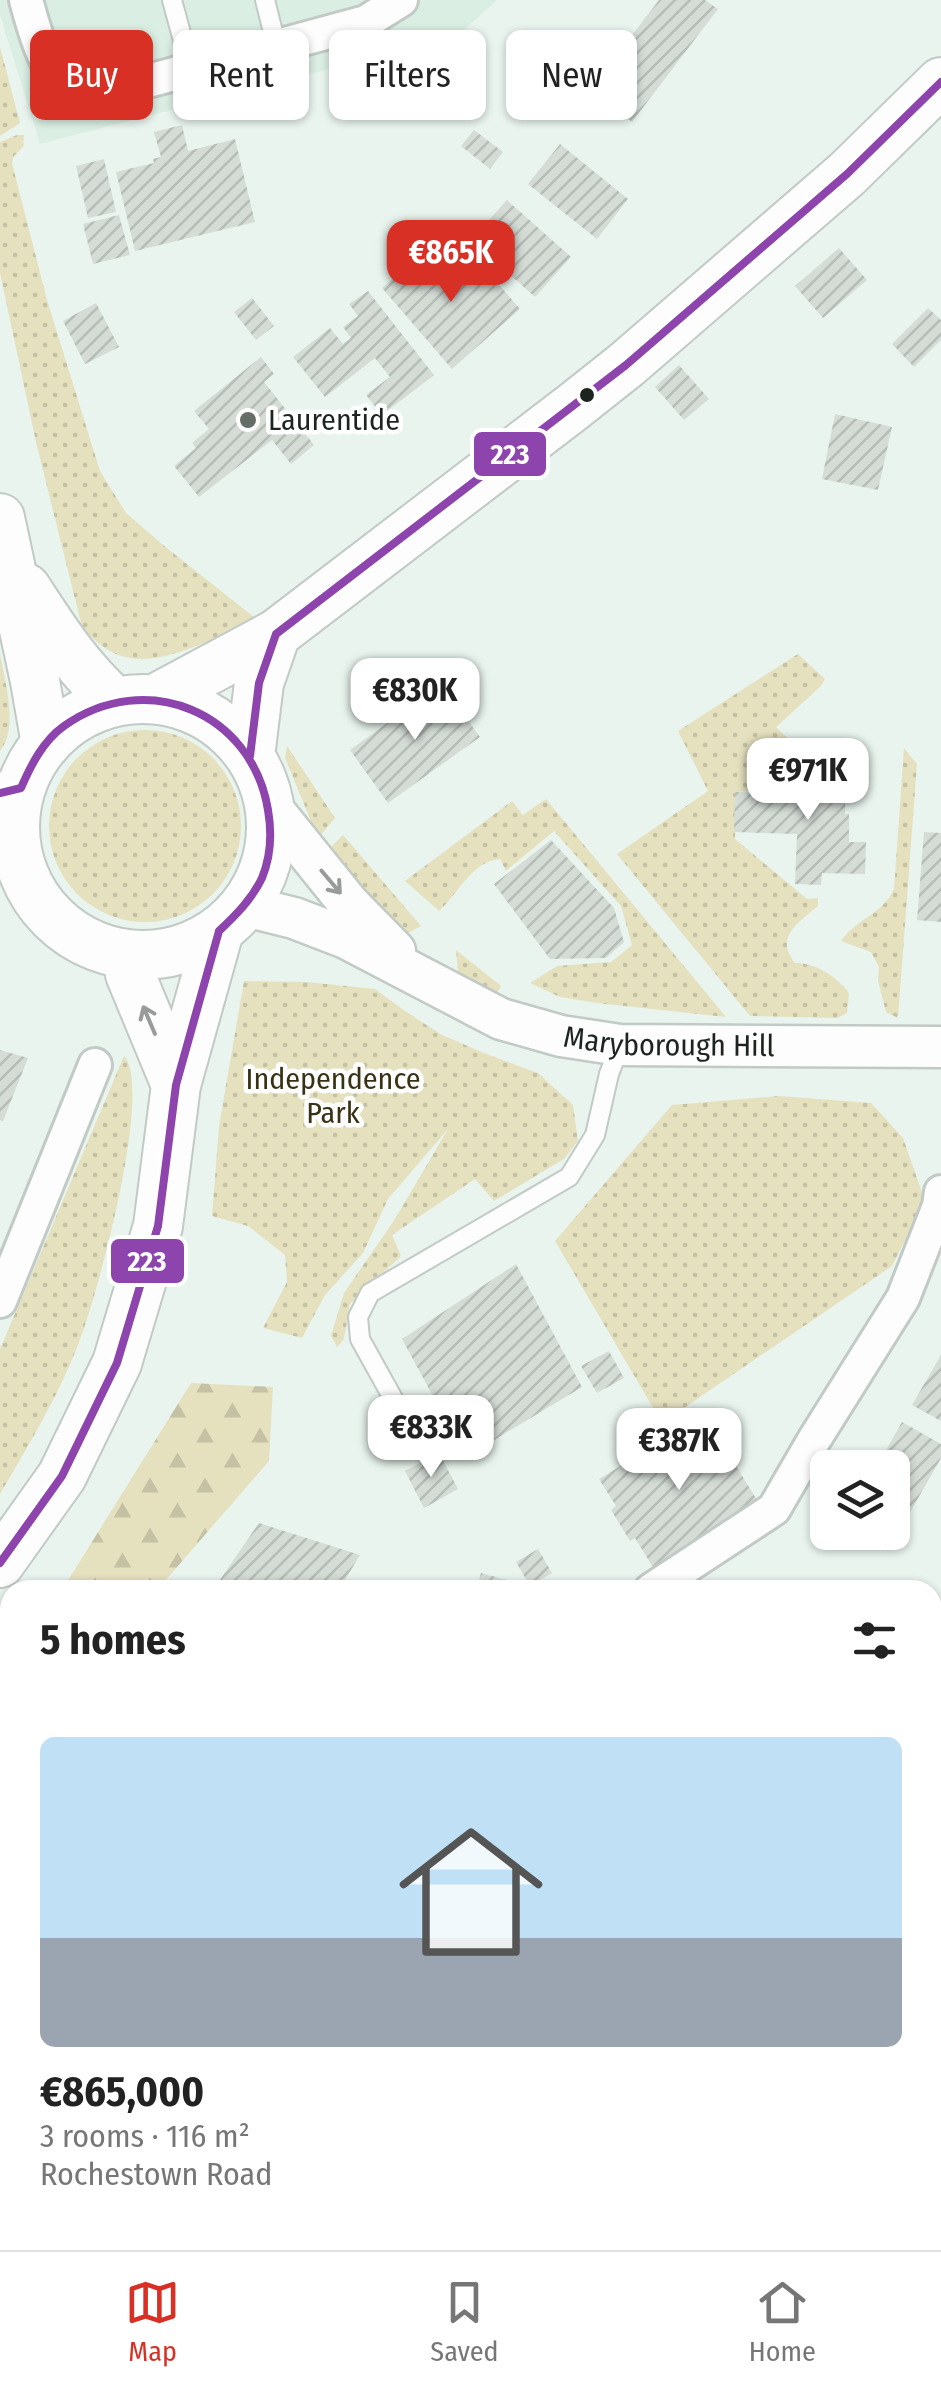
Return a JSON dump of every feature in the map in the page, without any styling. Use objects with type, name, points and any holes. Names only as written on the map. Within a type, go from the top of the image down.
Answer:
[{"type":"main road","points":[[232,918],[190,946],[159,954],[126,954],[91,944],[59,924],[35,896],[20,862],[10,791],[46,744],[89,711],[135,700],[276,634],[626,365],[847,174],[941,82]]},
{"type":"main road","points":[[0,518],[46,744]]},
{"type":"main road","points":[[0,1564],[62,1476],[117,1362],[158,1226],[176,1086],[232,918],[262,876],[271,841],[270,806],[263,780],[250,756],[224,727],[192,708],[135,700],[89,678],[70,656],[10,564]]},
{"type":"main road","points":[[250,756],[259,683],[276,634]]},
{"type":"main road","points":[[126,954],[130,974],[176,1086]]},
{"type":"street","points":[[26,0],[44,55],[66,87],[78,94],[89,96],[173,74]]},
{"type":"street","points":[[309,39],[366,22],[401,0]]},
{"type":"street","name":"Maryborough Hill","points":[[270,806],[349,904],[415,972]]},
{"type":"street","name":"Maryborough Hill","points":[[232,918],[294,918],[346,938],[500,1019],[561,1036],[620,1045],[941,1047]]},
{"type":"street","points":[[0,1301],[94,1065]]},
{"type":"street","points":[[666,1580],[774,1509],[904,1298],[941,1192]]},
{"type":"lane","points":[[172,0],[180,30]]},
{"type":"lane","points":[[265,0],[272,30]]},
{"type":"lane","points":[[420,1447],[360,1339],[358,1317],[370,1294],[568,1176],[595,1135],[620,1045]]},
{"type":"shaded area","points":[[0,0],[497,0],[464,30],[329,30],[329,69],[309,74],[309,30],[173,30],[173,110],[153,115],[153,30],[30,30],[30,112],[0,15]]},
{"type":"shaded area","points":[[33,120],[133,120],[40,144]]},
{"type":"green space","points":[[0,47],[20,123],[0,136]]},
{"type":"green space","points":[[24,135],[23,147],[12,163],[47,300],[100,471],[126,513],[259,621],[168,655],[137,659],[109,650],[82,627],[36,442],[0,273],[0,142]]},
{"type":"green space","points":[[0,654],[10,718],[0,751]]},
{"type":"green space","points":[[798,654],[825,679],[776,727],[796,746],[801,757],[795,762],[794,789],[736,792],[735,839],[807,899],[818,898],[818,906],[792,931],[787,945],[795,963],[825,972],[849,993],[847,1013],[837,1018],[750,1016],[617,854],[708,791],[678,731]]},
{"type":"green space","points":[[145,730],[182,738],[213,758],[233,789],[241,826],[233,863],[213,894],[182,914],[145,922],[108,914],[77,894],[57,863],[49,826],[57,789],[77,758],[108,738]]},
{"type":"green space","points":[[287,746],[335,818],[318,838],[285,758]]},
{"type":"green space","points":[[904,748],[917,764],[898,1018],[886,1012],[878,981],[879,967],[871,952],[841,941],[883,905],[894,889]]},
{"type":"green space","points":[[546,799],[726,1017],[560,997],[530,983],[557,966],[611,962],[632,945],[621,906],[554,831],[506,871],[500,859],[481,866],[439,911],[405,881],[512,801],[523,815]]},
{"type":"green space","points":[[343,835],[421,926],[401,937],[327,851]]},
{"type":"green space","points":[[456,950],[501,986],[496,994],[458,972]]},
{"type":"green space","name":"Independence Park","points":[[244,981],[375,989],[442,1035],[538,1073],[573,1105],[578,1141],[564,1159],[494,1201],[475,1179],[392,1235],[401,1256],[350,1304],[344,1339],[337,1347],[331,1336],[344,1293],[395,1219],[448,1129],[388,1199],[363,1253],[325,1295],[302,1338],[263,1328],[287,1282],[285,1255],[248,1226],[212,1216],[219,1126]]},
{"type":"green space","points":[[124,1056],[131,1076],[132,1109],[119,1196],[97,1286],[61,1383],[0,1494],[0,1349]]},
{"type":"green space","points":[[779,1096],[871,1103],[903,1138],[925,1201],[892,1266],[662,1423],[555,1241],[672,1105]]},
{"type":"green space","points":[[191,1383],[273,1387],[269,1461],[166,1580],[68,1580]]},
{"type":"building","points":[[659,0],[705,0],[718,9],[637,115],[637,30]]},
{"type":"building","points":[[182,125],[188,151],[235,139],[255,222],[135,251],[116,172],[154,163],[153,159],[161,157],[154,132]]},
{"type":"building","points":[[474,130],[503,152],[490,169],[461,146]]},
{"type":"building","points":[[560,144],[628,199],[597,239],[528,184]]},
{"type":"building","points":[[104,159],[116,212],[88,218],[76,166]]},
{"type":"building","points":[[507,200],[571,257],[535,297],[471,240]]},
{"type":"building","points":[[119,215],[130,255],[93,264],[83,224]]},
{"type":"building","points":[[427,248],[455,280],[478,261],[520,309],[452,369],[382,288]]},
{"type":"building","points":[[839,248],[867,280],[823,318],[795,286]]},
{"type":"building","points":[[368,291],[434,375],[382,415],[366,395],[390,377],[375,358],[325,397],[293,357],[330,328],[343,344],[351,338],[343,327],[358,316],[349,304]]},
{"type":"building","points":[[252,298],[274,326],[256,340],[234,312]]},
{"type":"building","points":[[96,303],[119,347],[85,364],[63,321]]},
{"type":"building","points":[[928,308],[941,320],[941,340],[914,367],[892,344]]},
{"type":"building","name":"Laurentide","points":[[261,357],[274,374],[264,382],[314,445],[291,464],[272,440],[199,497],[174,466],[196,448],[192,443],[209,429],[194,411]]},
{"type":"building","points":[[679,365],[709,399],[684,420],[655,387]]},
{"type":"building","points":[[835,414],[892,427],[878,490],[822,479]]},
{"type":"building","points":[[441,684],[480,737],[388,803],[350,750]]},
{"type":"building","points":[[808,761],[829,761],[829,772],[846,773],[849,842],[866,842],[865,874],[822,873],[821,885],[795,884],[797,834],[734,832],[735,792],[802,794],[802,769],[807,770]]},
{"type":"building","points":[[924,832],[941,833],[941,922],[917,920]]},
{"type":"building","points":[[551,840],[614,908],[624,942],[606,958],[550,959],[494,884]]},
{"type":"building","points":[[0,1050],[28,1058],[3,1121],[0,1120]]},
{"type":"building","points":[[516,1264],[582,1387],[466,1457],[402,1339]]},
{"type":"building","points":[[609,1351],[624,1378],[597,1393],[581,1366]]},
{"type":"building","points":[[941,1355],[941,1421],[912,1405]]},
{"type":"building","points":[[705,1415],[760,1505],[654,1569],[611,1510],[616,1506],[599,1479]]},
{"type":"building","points":[[902,1422],[941,1444],[941,1458],[910,1512],[910,1450],[886,1450]]},
{"type":"building","points":[[439,1453],[458,1489],[424,1508],[405,1471]]},
{"type":"building","points":[[259,1523],[360,1555],[345,1580],[220,1580]]},
{"type":"building","points":[[538,1549],[552,1573],[540,1580],[526,1580],[516,1562]]},
{"type":"building","points":[[481,1573],[506,1580],[479,1580]]},
{"type":"transit line","name":"223","points":[[250,756],[259,683],[276,634],[626,365],[847,174],[941,82]]},
{"type":"transit line","name":"223","points":[[0,793],[21,788],[50,739],[64,726],[96,709],[128,701],[160,701],[191,710],[218,725],[241,747],[258,776],[268,810],[270,836],[258,886],[219,931]]},
{"type":"transit line","name":"223","points":[[0,1563],[62,1476],[117,1363],[158,1226],[176,1085],[219,931]]},
{"type":"place","name":"Laurentide","points":[[248,420]]}]
